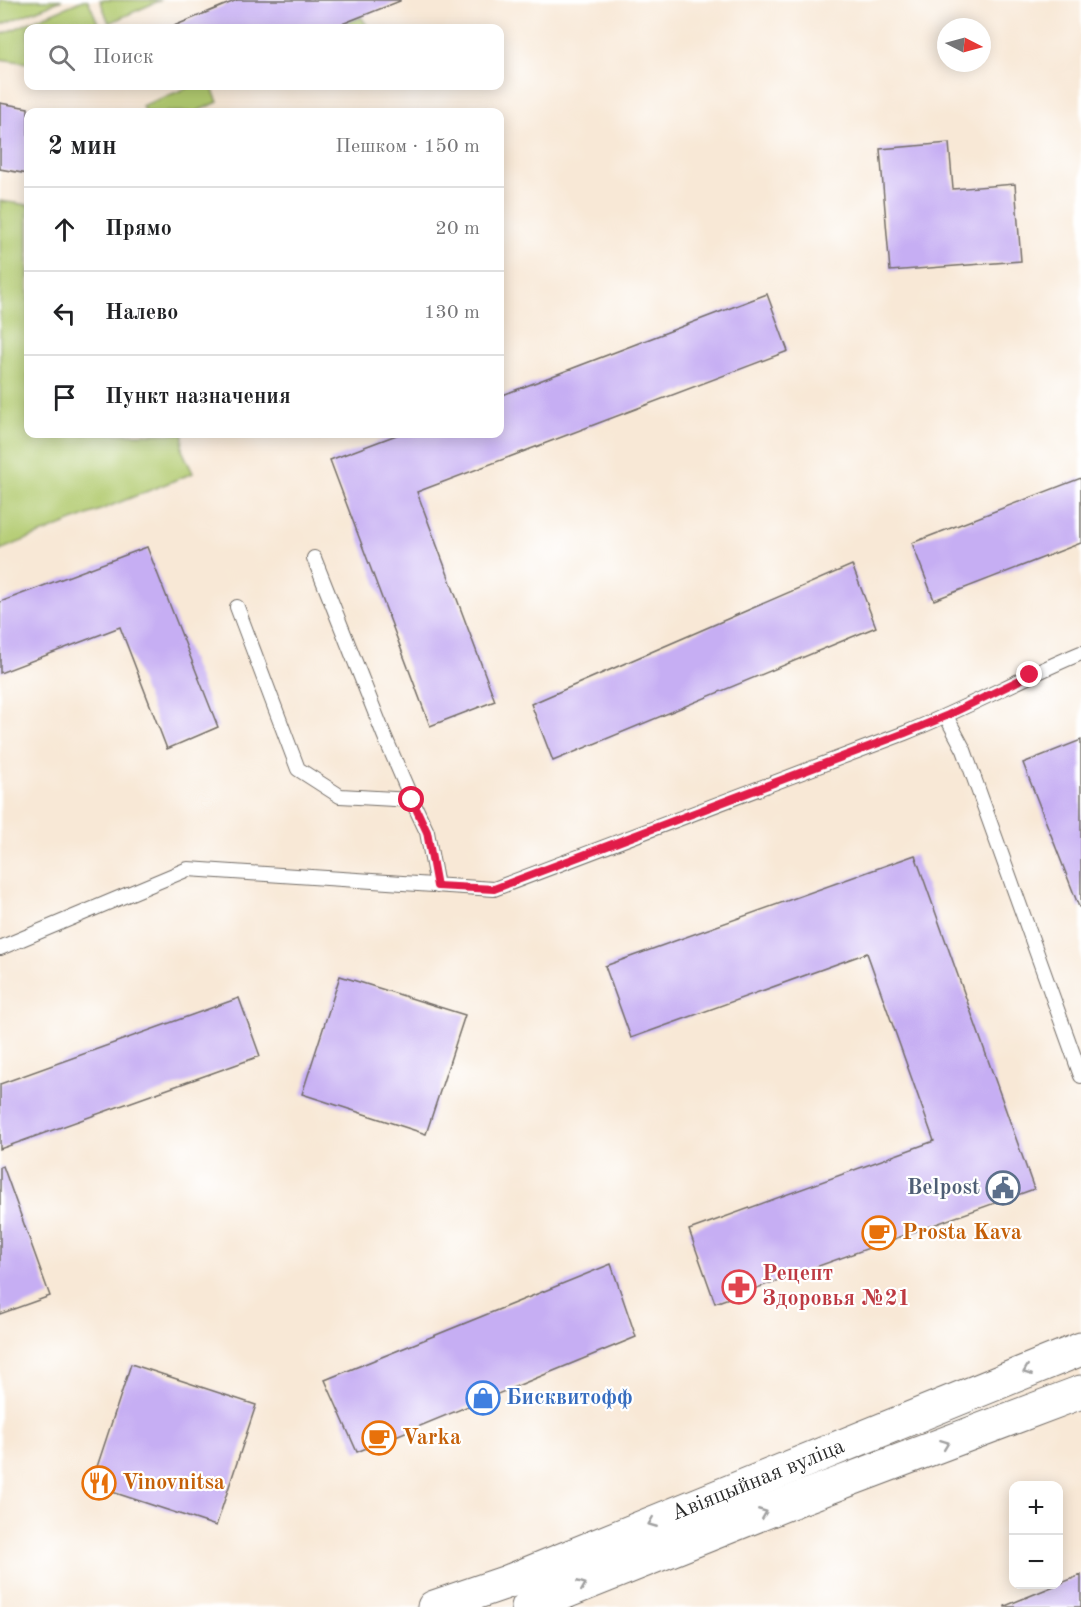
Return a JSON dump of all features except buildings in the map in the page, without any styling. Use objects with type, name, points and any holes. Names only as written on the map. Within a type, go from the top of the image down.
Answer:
[{"type":"main road","name":"Авіяцыйная вуліца","points":[[434,1607],[507,1582],[1081,1349]]},
{"type":"main road","name":"Авіяцыйная вуліца","points":[[528,1607],[798,1499],[1081,1392]]},
{"type":"lane","points":[[314,558],[384,735],[427,832],[437,886]]},
{"type":"lane","points":[[237,607],[298,769],[340,796],[412,800]]},
{"type":"lane","points":[[0,948],[188,869],[494,889],[946,716],[1081,653]]},
{"type":"lane","points":[[946,716],[964,750],[1081,1076]]},
{"type":"green space","points":[[0,0],[62,0],[0,25]]},
{"type":"green space","points":[[83,0],[88,0],[98,24],[26,24]]},
{"type":"green space","points":[[100,0],[161,0],[109,23]]},
{"type":"green space","points":[[361,17],[366,24],[343,24]]},
{"type":"green space","points":[[24,25],[24,62],[0,59],[0,35]]},
{"type":"green space","points":[[182,90],[213,90],[218,102],[204,108],[143,108],[142,106]]},
{"type":"green space","points":[[0,201],[24,204],[24,438],[183,438],[182,450],[193,473],[0,550]]},
{"type":"place","name":"Belpost","points":[[1003,1188]]},
{"type":"place","name":"Prosta Kava","points":[[879,1233]]},
{"type":"place","name":"Рецепт Здоровья №21","points":[[739,1287]]},
{"type":"place","name":"Бисквитофф","points":[[483,1398]]},
{"type":"place","name":"Varka","points":[[379,1438]]},
{"type":"place","name":"Vinovnitsa","points":[[99,1483]]},
{"type":"route","points":[[412,800],[427,832],[437,886],[494,889],[905,733],[946,716],[1030,675]]}]
